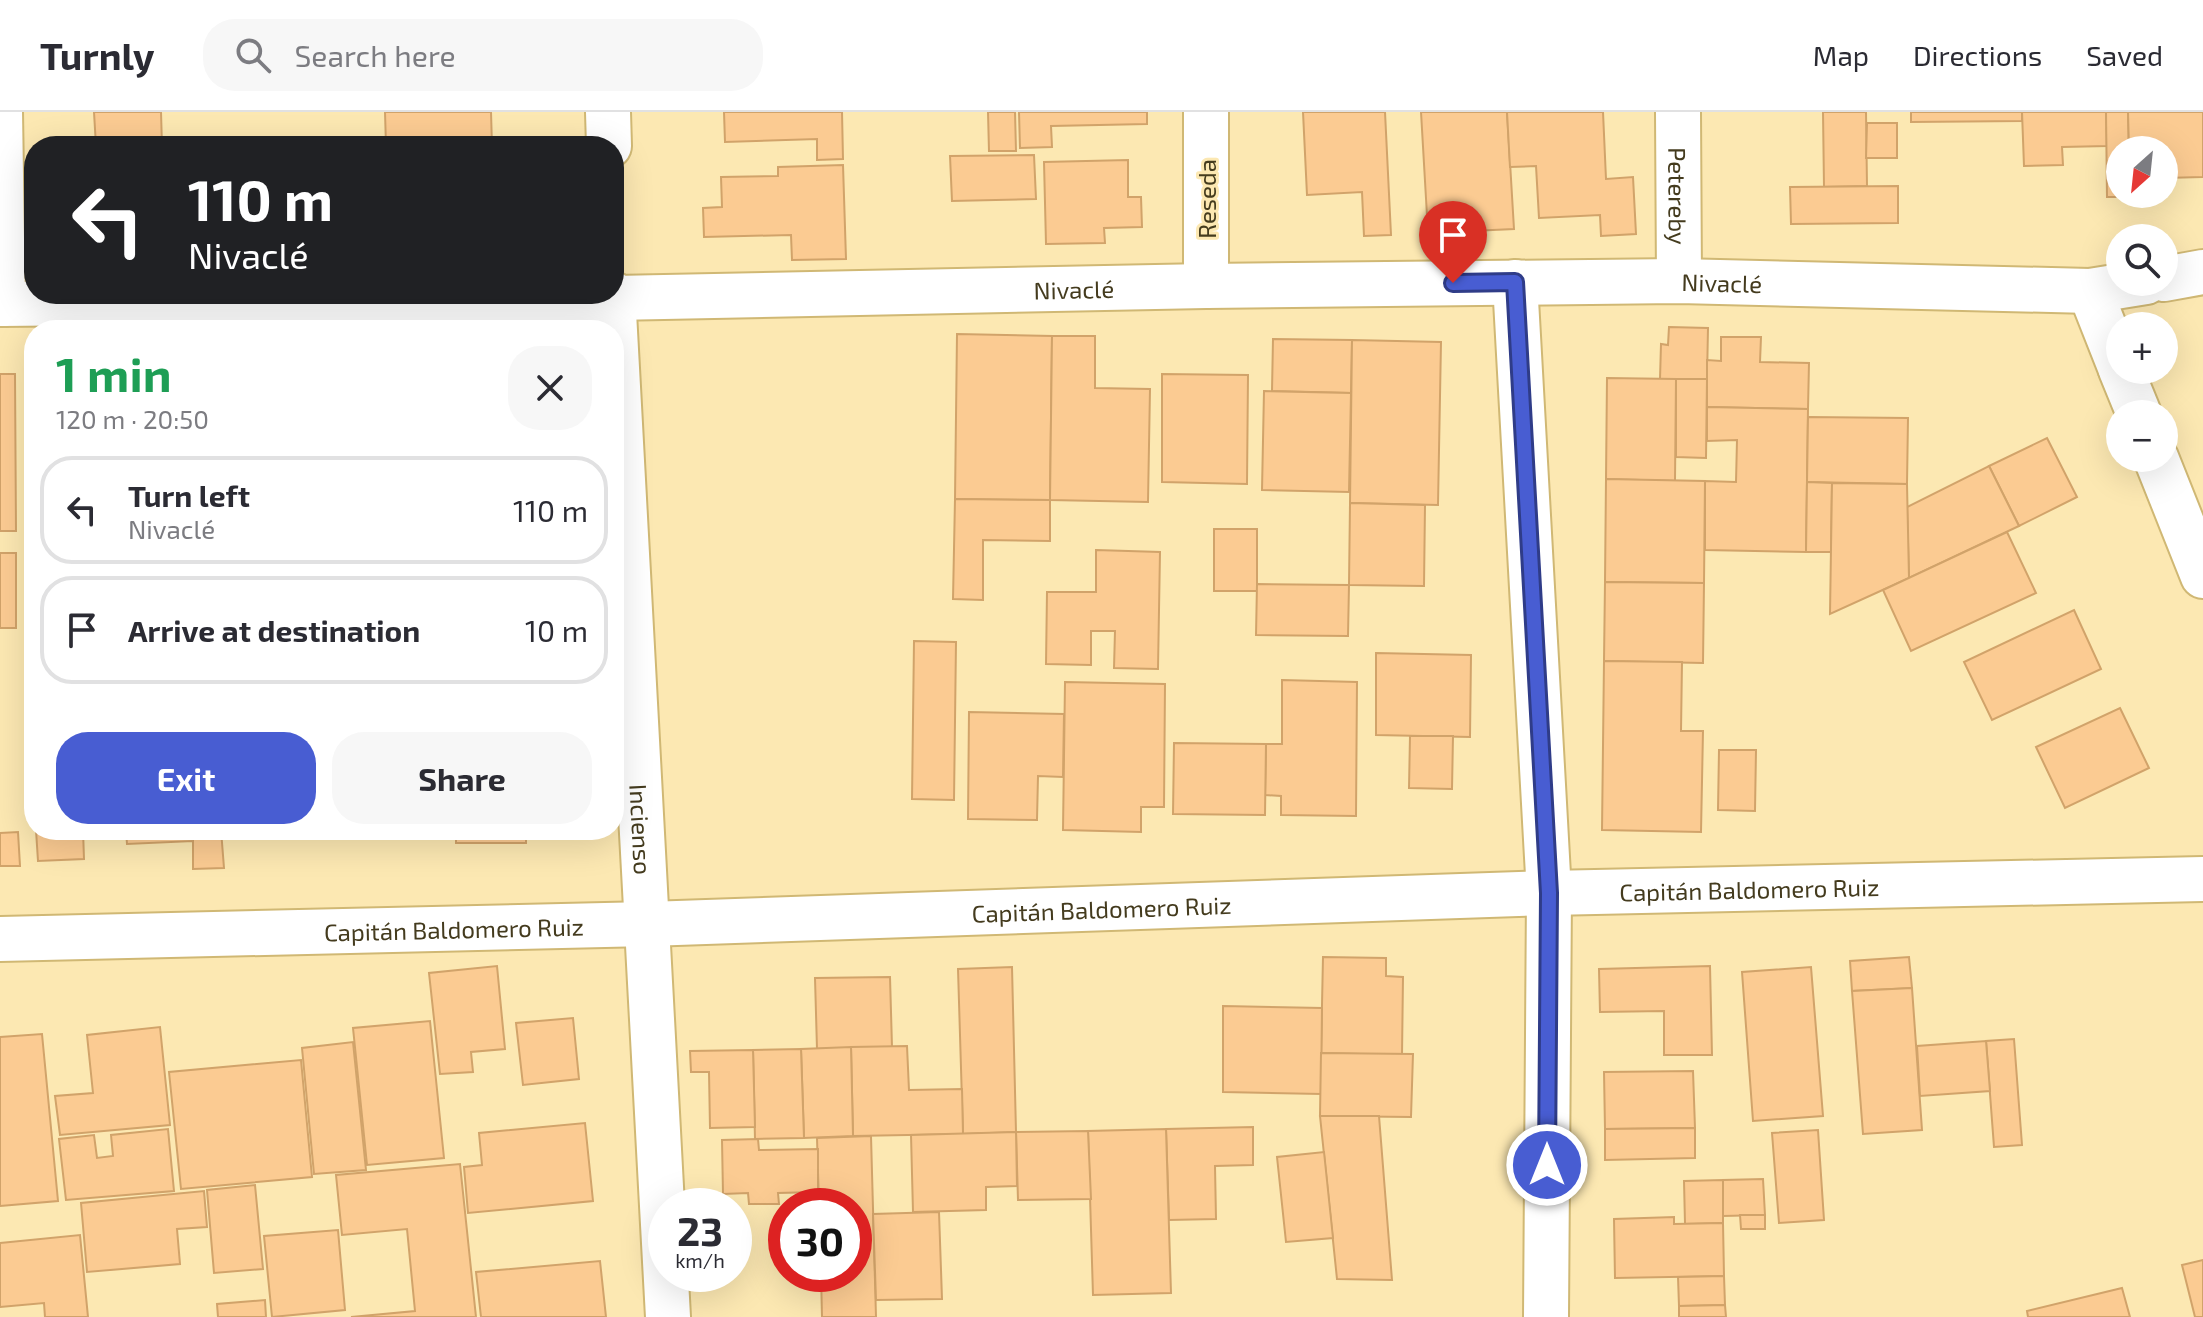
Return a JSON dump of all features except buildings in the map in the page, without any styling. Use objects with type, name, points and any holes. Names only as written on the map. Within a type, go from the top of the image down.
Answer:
[{"type":"street","points":[[0,112],[2,304]]},
{"type":"street","points":[[608,112],[609,136]]},
{"type":"street","name":"Reseda","points":[[1206,112],[1206,286]]},
{"type":"street","name":"Petereby","points":[[1678,112],[1679,281]]},
{"type":"street","points":[[2178,276],[2203,272]]},
{"type":"street","name":"Nivaclé","points":[[624,296],[1679,281],[2090,291],[2106,288]]},
{"type":"street","points":[[1515,282],[1549,893],[1546,1317]]},
{"type":"street","points":[[2090,291],[2106,331]]},
{"type":"street","name":"Nivaclé","points":[[2,304],[24,304]]},
{"type":"street","points":[[2162,472],[2203,576]]},
{"type":"street","name":"Incienso","points":[[624,481],[668,1317]]},
{"type":"street","name":"Capitán Baldomero Ruiz","points":[[0,939],[648,924],[1549,893],[2203,879]]},
{"type":"route","points":[[1453,283],[1515,282],[1549,893],[1547,1165]]}]
